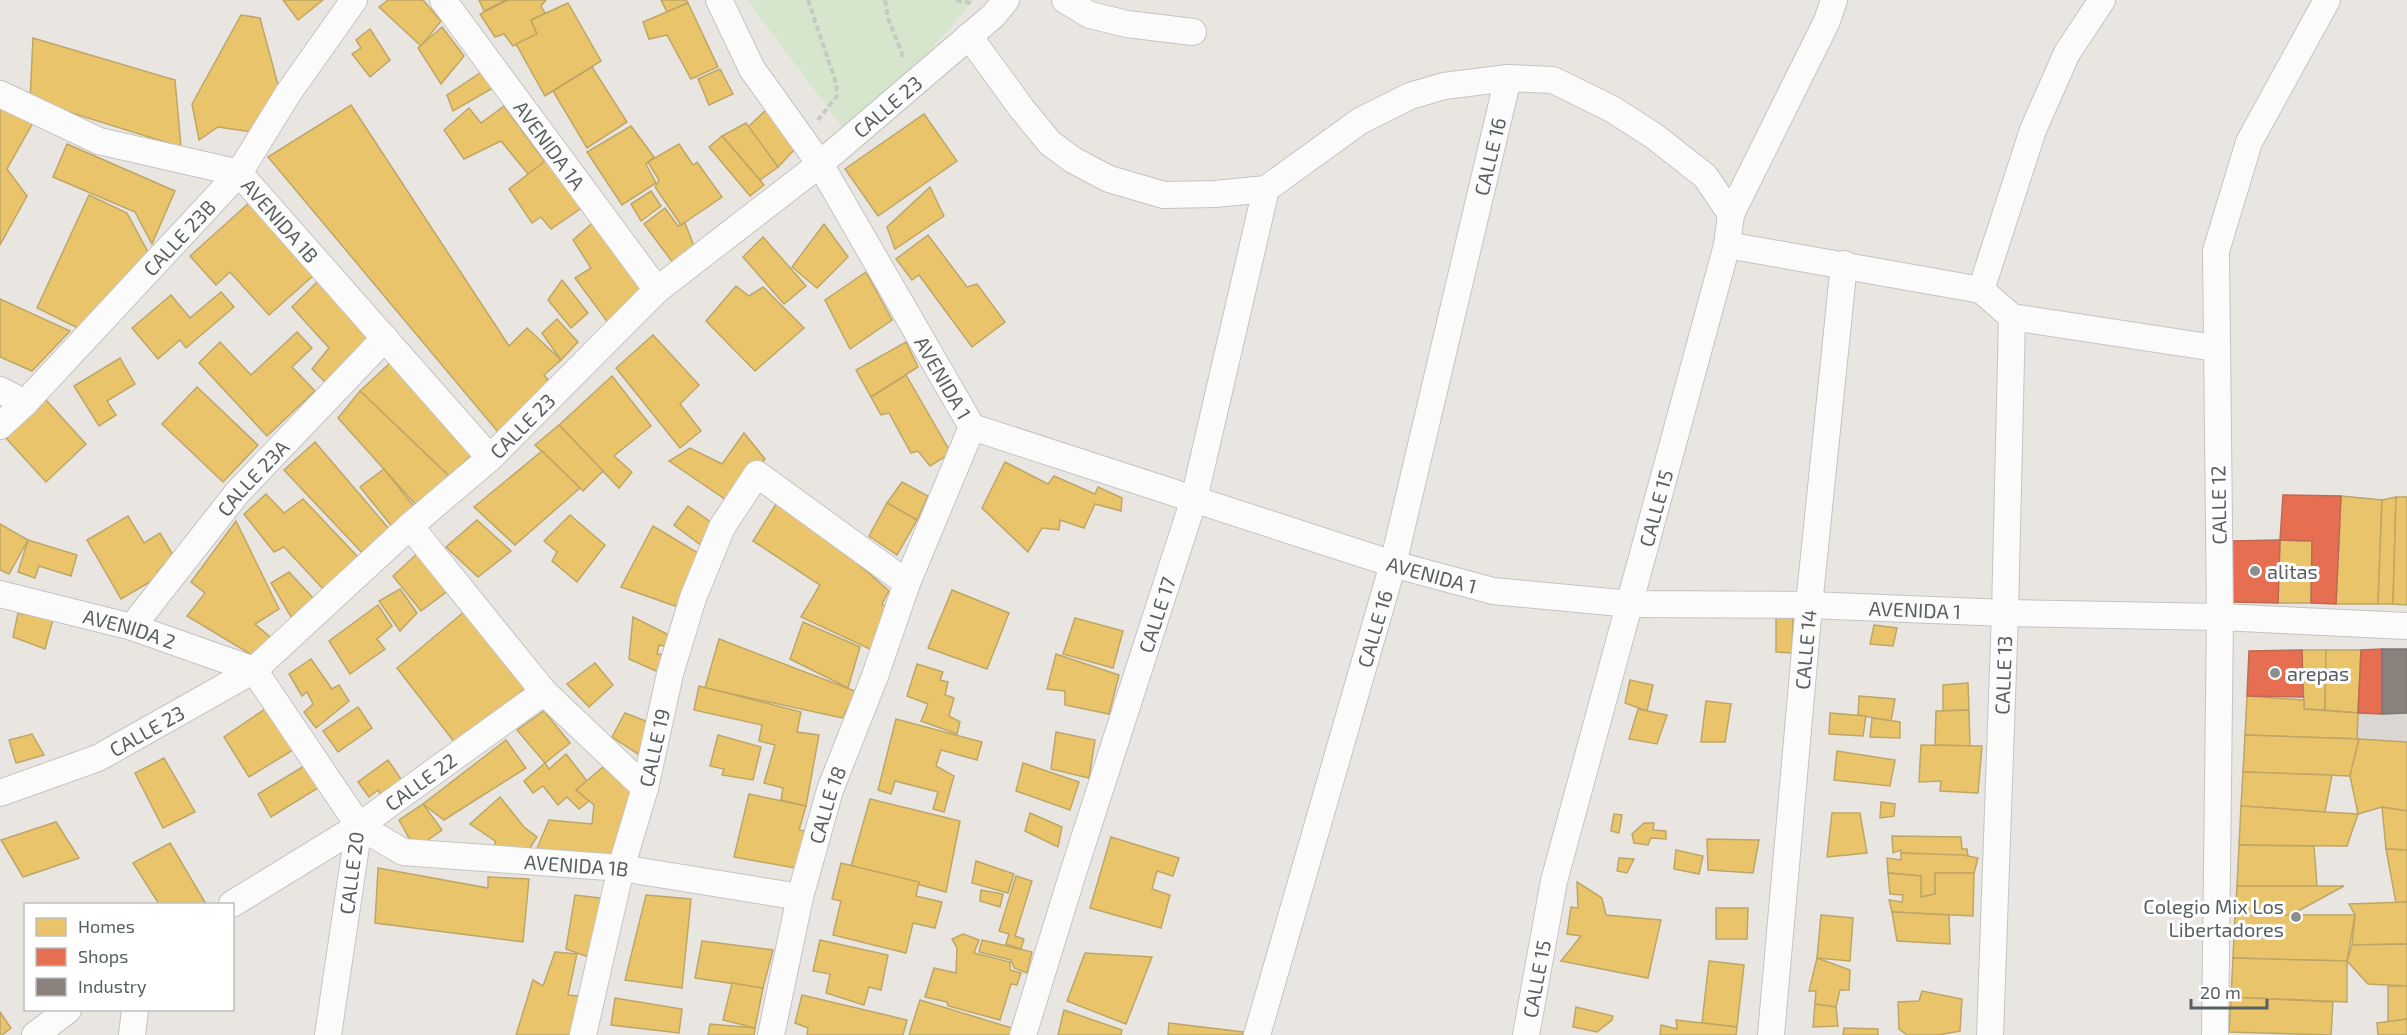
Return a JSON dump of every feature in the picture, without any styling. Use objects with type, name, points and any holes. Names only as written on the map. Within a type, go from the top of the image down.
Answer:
[{"type":"street","name":"CALLE 23B","points":[[0,426],[25,403],[239,173],[289,92],[354,0]]},
{"type":"street","name":"AVENIDA 1A","points":[[443,0],[657,290]]},
{"type":"street","name":"AVENIDA 1","points":[[719,0],[752,69],[820,164],[972,427],[1393,564],[1493,591],[1631,604],[1809,605],[2005,614],[2220,617],[2407,626]]},
{"type":"street","name":"CALLE 23","points":[[0,793],[98,758],[254,670],[410,526],[490,458],[657,290],[820,164],[969,36],[1006,0]]},
{"type":"street","points":[[1065,0],[1090,15],[1127,24],[1193,32]]},
{"type":"street","name":"CALLE 15","points":[[1526,1035],[1554,881],[1727,245],[1731,214],[1827,21],[1834,0]]},
{"type":"street","points":[[1980,290],[2033,130],[2067,53],[2102,0]]},
{"type":"street","name":"CALLE 12","points":[[2215,1035],[2220,617],[2215,348],[2216,251],[2249,142],[2327,0]]},
{"type":"street","points":[[969,36],[1022,109],[1050,142],[1073,160],[1109,179],[1164,195],[1215,194],[1266,189],[1360,121],[1410,96],[1444,86],[1508,78],[1553,80],[1612,109],[1654,136],[1705,176],[1731,214]]},
{"type":"street","name":"CALLE 16","points":[[1257,1035],[1393,564],[1508,78]]},
{"type":"street","name":"AVENIDA 1B","points":[[0,94],[99,141],[239,173],[490,458]]},
{"type":"street","name":"CALLE 17","points":[[1023,1035],[1194,499],[1266,189]]},
{"type":"street","points":[[1727,245],[1980,290],[2012,317],[2215,348]]},
{"type":"street","name":"CALLE 14","points":[[1771,1035],[1809,605],[1844,264]]},
{"type":"street","name":"CALLE 13","points":[[1990,1035],[2005,614],[2012,317]]},
{"type":"street","name":"CALLE 23A","points":[[132,627],[237,493],[385,338]]},
{"type":"street","points":[[0,390],[25,403]]},
{"type":"street","name":"CALLE 18","points":[[771,1035],[800,897],[831,790],[875,676],[907,583],[972,427]]},
{"type":"street","name":"CALLE 19","points":[[583,1035],[621,868],[645,788],[670,674],[693,598],[722,527],[757,474],[907,583]]},
{"type":"street","points":[[410,526],[544,692],[645,788]]},
{"type":"street","name":"AVENIDA 2","points":[[0,594],[132,627],[254,670]]},
{"type":"street","name":"CALLE 20","points":[[254,670],[359,825],[328,1035]]},
{"type":"street","name":"CALLE 22","points":[[234,903],[359,825],[544,692]]},
{"type":"street","name":"AVENIDA 1B","points":[[359,825],[403,852],[621,868],[800,897]]},
{"type":"street","points":[[35,1035],[67,1011]]},
{"type":"street","points":[[132,1035],[135,1011]]},
{"type":"path","points":[[803,139],[837,96],[837,83],[808,0]]},
{"type":"path","points":[[885,0],[888,18],[914,82]]},
{"type":"shaded area","points":[[2358,713],[2407,713],[2407,742],[2357,739]]},
{"type":"green space","points":[[747,0],[974,0],[928,53],[843,128]]},
{"type":"building: Homes","points":[[283,0],[323,0],[298,20]]},
{"type":"building: Homes","points":[[388,0],[423,0],[441,21],[421,46],[379,7]]},
{"type":"building: Homes","points":[[479,0],[506,0],[484,11]]},
{"type":"building: Homes","points":[[508,0],[546,0],[541,6],[545,13],[531,20],[537,34],[513,46],[504,34],[495,37],[480,14]]},
{"type":"building: Homes","points":[[661,0],[686,0],[688,3],[667,12]]},
{"type":"building: Homes","points":[[568,3],[601,61],[545,96],[516,44],[537,34],[531,20]]},
{"type":"building: Homes","points":[[688,3],[718,67],[691,79],[667,35],[649,39],[643,22]]},
{"type":"building: Homes","points":[[241,15],[260,18],[281,96],[252,132],[218,127],[199,140],[192,104]]},
{"type":"building: Homes","points":[[442,27],[464,56],[441,84],[418,48]]},
{"type":"building: Homes","points":[[370,29],[390,60],[370,77],[352,54],[361,48],[356,40]]},
{"type":"building: Homes","points":[[33,38],[175,80],[181,147],[30,100]]},
{"type":"building: Homes","points":[[592,67],[627,122],[587,148],[553,91]]},
{"type":"building: Homes","points":[[720,69],[733,94],[709,105],[698,79]]},
{"type":"building: Homes","points":[[483,71],[498,85],[453,111],[447,95]]},
{"type":"building: Homes","points":[[0,99],[35,119],[7,169],[27,196],[0,245]]},
{"type":"building: Homes","points":[[351,105],[509,346],[527,328],[561,360],[544,375],[555,388],[503,438],[268,157]]},
{"type":"building: Homes","points":[[504,106],[545,162],[528,174],[501,141],[464,159],[444,130],[469,108],[481,123]]},
{"type":"building: Homes","points":[[767,109],[796,148],[778,167],[748,127]]},
{"type":"building: Homes","points":[[924,114],[957,161],[878,216],[845,169]]},
{"type":"building: Homes","points":[[746,123],[778,167],[760,180],[722,136]]},
{"type":"building: Homes","points":[[631,126],[654,157],[646,164],[656,183],[622,205],[587,152]]},
{"type":"building: Homes","points":[[722,136],[764,185],[750,196],[709,147]]},
{"type":"building: Homes","points":[[67,144],[175,191],[152,244],[135,212],[53,177]]},
{"type":"building: Homes","points":[[679,144],[693,165],[697,162],[722,197],[681,225],[655,187],[659,180],[648,162]]},
{"type":"building: Homes","points":[[549,158],[583,207],[551,229],[541,217],[532,223],[509,189]]},
{"type":"building: Homes","points":[[930,187],[944,216],[895,249],[887,227]]},
{"type":"building: Homes","points":[[651,191],[661,206],[641,221],[631,204]]},
{"type":"building: Homes","points":[[89,195],[127,213],[149,254],[84,331],[37,308]]},
{"type":"building: Homes","points":[[250,202],[314,275],[269,315],[230,272],[216,285],[190,256]]},
{"type":"building: Homes","points":[[665,208],[678,226],[685,223],[696,251],[676,267],[644,224]]},
{"type":"building: Homes","points":[[597,219],[653,289],[609,324],[575,278],[591,268],[573,240]]},
{"type":"building: Homes","points":[[824,224],[848,257],[817,288],[792,267]]},
{"type":"building: Homes","points":[[928,235],[967,287],[977,284],[1005,322],[972,347],[919,275],[912,280],[896,259]]},
{"type":"building: Homes","points":[[763,237],[806,286],[784,304],[743,257]]},
{"type":"building: Homes","points":[[866,272],[892,320],[850,349],[825,300]]},
{"type":"building: Homes","points":[[319,280],[373,343],[329,386],[312,369],[329,348],[292,307]]},
{"type":"building: Homes","points":[[562,280],[588,313],[571,328],[548,300]]},
{"type":"building: Homes","points":[[736,286],[749,296],[763,287],[804,328],[755,371],[706,321]]},
{"type":"building: Homes","points":[[221,292],[234,307],[186,348],[180,340],[158,359],[132,328],[171,295],[190,318]]},
{"type":"building: Homes","points":[[0,299],[70,331],[32,371],[0,357]]},
{"type":"building: Homes","points":[[557,319],[578,342],[561,360],[542,333]]},
{"type":"building: Homes","points":[[297,332],[312,348],[292,367],[315,391],[267,436],[199,363],[220,342],[251,375]]},
{"type":"building: Homes","points":[[653,335],[699,385],[680,404],[701,431],[680,448],[616,368]]},
{"type":"building: Homes","points":[[906,342],[918,367],[871,397],[856,370]]},
{"type":"building: Homes","points":[[120,358],[135,384],[107,401],[116,415],[99,426],[74,386]]},
{"type":"building: Homes","points":[[390,363],[475,452],[449,476],[360,391]]},
{"type":"building: Homes","points":[[906,375],[951,453],[930,466],[918,451],[911,453],[889,413],[881,415],[871,397]]},
{"type":"building: Homes","points":[[612,376],[651,426],[614,456],[632,472],[619,488],[559,425]]},
{"type":"building: Homes","points":[[197,387],[258,445],[223,482],[162,424]]},
{"type":"building: Homes","points":[[360,391],[449,476],[417,506],[338,418]]},
{"type":"building: Homes","points":[[45,399],[86,444],[46,482],[5,437]]},
{"type":"building: Homes","points":[[559,425],[603,471],[583,491],[535,445]]},
{"type":"building: Homes","points":[[744,433],[765,459],[729,502],[669,461],[690,448],[722,464]]},
{"type":"building: Homes","points":[[315,442],[390,530],[365,556],[284,470]]},
{"type":"building: Homes","points":[[542,451],[580,488],[515,545],[474,507]]},
{"type":"building: Homes","points":[[1005,462],[1048,484],[1054,476],[1095,494],[1098,487],[1122,498],[1121,511],[1095,504],[1084,528],[1060,520],[1059,530],[1042,528],[1028,552],[982,508]]},
{"type":"building: Homes","points":[[384,469],[416,509],[394,529],[360,487]]},
{"type":"building: Homes","points":[[902,482],[928,496],[917,520],[887,503]]},
{"type":"building: Homes","points":[[266,494],[284,513],[303,499],[358,557],[325,591],[284,547],[274,552],[244,514]]},
{"type":"building: Homes","points":[[781,496],[889,591],[882,604],[892,611],[874,651],[801,617],[820,585],[753,541]]},
{"type":"building: Homes","points":[[2341,496],[2382,500],[2378,604],[2336,604]]},
{"type":"building: Homes","points":[[2396,497],[2393,604],[2378,604],[2382,500]]},
{"type":"building: Homes","points":[[2396,497],[2407,497],[2407,605],[2393,604]]},
{"type":"building: Homes","points":[[887,503],[917,520],[897,555],[869,536]]},
{"type":"building: Homes","points":[[688,506],[715,525],[702,546],[674,525]]},
{"type":"building: Homes","points":[[570,515],[605,545],[577,582],[552,561],[557,552],[544,541]]},
{"type":"building: Homes","points":[[128,516],[144,543],[160,533],[173,555],[157,572],[160,576],[121,599],[87,540]]},
{"type":"building: Homes","points":[[477,520],[511,551],[478,577],[446,547]]},
{"type":"building: Homes","points":[[236,521],[279,609],[255,624],[275,641],[257,658],[187,616],[205,593],[191,582]]},
{"type":"building: Homes","points":[[0,524],[28,540],[9,574],[0,570]]},
{"type":"building: Homes","points":[[653,526],[703,556],[678,607],[621,587]]},
{"type":"building: Homes","points":[[28,540],[77,555],[71,576],[39,566],[35,578],[18,572]]},
{"type":"building: Homes","points":[[2280,540],[2312,541],[2311,603],[2278,603]]},
{"type":"building: Homes","points":[[420,551],[449,590],[421,611],[393,576]]},
{"type":"building: Homes","points":[[289,572],[314,599],[291,617],[271,583]]},
{"type":"building: Homes","points":[[400,589],[417,613],[400,631],[379,601]]},
{"type":"building: Homes","points":[[952,590],[1009,613],[987,669],[928,648]]},
{"type":"building: Homes","points":[[378,605],[392,626],[377,639],[385,649],[350,674],[329,641]]},
{"type":"building: Homes","points":[[465,611],[526,688],[455,743],[397,668]]},
{"type":"building: Homes","points":[[18,613],[53,619],[45,649],[13,637]]},
{"type":"building: Homes","points":[[633,617],[667,634],[668,647],[659,645],[657,654],[669,655],[665,675],[629,659]]},
{"type":"building: Homes","points":[[1776,617],[1793,618],[1792,653],[1776,652]]},
{"type":"building: Homes","points":[[1075,618],[1123,631],[1113,668],[1063,654]]},
{"type":"building: Homes","points":[[803,622],[860,647],[848,688],[790,659]]},
{"type":"building: Homes","points":[[1874,625],[1897,628],[1893,646],[1870,644]]},
{"type":"building: Homes","points":[[719,639],[857,692],[842,718],[705,688]]},
{"type":"building: Homes","points":[[2302,650],[2326,650],[2325,710],[2304,709]]},
{"type":"building: Homes","points":[[2326,650],[2361,650],[2358,713],[2325,710]]},
{"type":"building: Homes","points":[[1056,654],[1119,675],[1109,714],[1065,705],[1065,691],[1047,689]]},
{"type":"building: Homes","points":[[311,659],[332,689],[339,685],[349,701],[316,728],[304,712],[313,704],[307,692],[302,696],[289,674]]},
{"type":"building: Homes","points":[[595,663],[613,685],[589,707],[567,684]]},
{"type":"building: Homes","points":[[917,664],[943,672],[940,680],[948,682],[945,695],[954,698],[949,716],[960,722],[957,734],[921,721],[928,704],[907,696]]},
{"type":"building: Homes","points":[[1630,680],[1653,685],[1647,711],[1625,703]]},
{"type":"building: Homes","points":[[1968,683],[1969,710],[1943,711],[1943,685]]},
{"type":"building: Homes","points":[[699,686],[801,712],[797,732],[819,735],[806,806],[781,800],[783,788],[764,783],[775,745],[759,741],[762,725],[694,710]]},
{"type":"building: Homes","points":[[1859,696],[1895,699],[1891,721],[1858,715]]},
{"type":"building: Homes","points":[[2247,696],[2304,700],[2304,709],[2358,713],[2357,739],[2245,735]]},
{"type":"building: Homes","points":[[1706,701],[1731,704],[1725,742],[1701,742]]},
{"type":"building: Homes","points":[[358,707],[372,728],[338,752],[323,731]]},
{"type":"building: Homes","points":[[265,709],[293,750],[249,777],[224,737]]},
{"type":"building: Homes","points":[[1638,709],[1667,715],[1657,744],[1629,739]]},
{"type":"building: Homes","points":[[1969,710],[1970,746],[1935,745],[1936,711]]},
{"type":"building: Homes","points":[[544,711],[570,743],[545,763],[517,730]]},
{"type":"building: Homes","points":[[625,713],[656,725],[641,756],[612,737]]},
{"type":"building: Homes","points":[[1830,713],[1866,716],[1863,736],[1829,734]]},
{"type":"building: Homes","points":[[1872,718],[1900,722],[1900,738],[1870,737]]},
{"type":"building: Homes","points":[[896,719],[982,742],[977,760],[941,750],[936,766],[954,776],[944,812],[933,809],[938,792],[895,781],[891,794],[878,790]]},
{"type":"building: Homes","points":[[1056,732],[1095,740],[1089,778],[1051,769]]},
{"type":"building: Homes","points":[[32,734],[44,755],[16,763],[9,740]]},
{"type":"building: Homes","points":[[718,735],[761,747],[753,780],[722,775],[724,769],[710,766]]},
{"type":"building: Homes","points":[[2245,735],[2359,739],[2350,776],[2243,772]]},
{"type":"building: Homes","points":[[2359,739],[2407,742],[2407,811],[2382,807],[2358,814],[2350,776]]},
{"type":"building: Homes","points":[[506,740],[526,768],[444,820],[423,804]]},
{"type":"building: Homes","points":[[1921,745],[1982,746],[1978,793],[1940,791],[1941,781],[1919,782]]},
{"type":"building: Homes","points":[[1837,751],[1895,760],[1890,786],[1834,780]]},
{"type":"building: Homes","points":[[566,754],[587,781],[576,790],[589,801],[579,809],[567,797],[558,805],[543,786],[533,793],[524,781],[545,763],[549,769]]},
{"type":"building: Homes","points":[[164,758],[195,812],[163,828],[135,773]]},
{"type":"building: Homes","points":[[388,760],[401,779],[385,801],[378,790],[369,797],[358,782]]},
{"type":"building: Homes","points":[[309,763],[318,788],[271,817],[258,794]]},
{"type":"building: Homes","points":[[1023,763],[1079,782],[1070,810],[1016,791]]},
{"type":"building: Homes","points":[[603,767],[638,797],[613,859],[535,853],[549,820],[592,824],[594,805],[576,790]]},
{"type":"building: Homes","points":[[2243,772],[2332,775],[2325,812],[2241,806]]},
{"type":"building: Homes","points":[[749,794],[806,806],[799,830],[810,832],[800,869],[734,857]]},
{"type":"building: Homes","points":[[500,797],[524,827],[537,837],[528,851],[496,853],[495,841],[470,824]]},
{"type":"building: Homes","points":[[870,799],[960,821],[946,892],[851,866]]},
{"type":"building: Homes","points":[[1881,802],[1895,804],[1894,816],[1880,818]]},
{"type":"building: Homes","points":[[423,804],[442,830],[415,849],[399,820]]},
{"type":"building: Homes","points":[[2241,806],[2358,814],[2347,846],[2239,845]]},
{"type":"building: Homes","points":[[2382,807],[2407,811],[2407,850],[2386,849]]},
{"type":"building: Homes","points":[[1030,813],[1062,827],[1058,847],[1025,831]]},
{"type":"building: Homes","points":[[1832,813],[1860,813],[1867,853],[1827,857]]},
{"type":"building: Homes","points":[[1614,814],[1622,815],[1619,833],[1611,831]]},
{"type":"building: Homes","points":[[56,822],[79,858],[23,877],[1,840]]},
{"type":"building: Homes","points":[[1644,823],[1654,823],[1653,830],[1666,831],[1666,839],[1651,838],[1648,845],[1634,843],[1632,834]]},
{"type":"building: Homes","points":[[1892,836],[1961,837],[1962,849],[1967,849],[1968,857],[1901,853],[1901,850],[1893,853]]},
{"type":"building: Homes","points":[[1111,837],[1179,858],[1173,876],[1157,871],[1152,889],[1170,895],[1161,928],[1090,908]]},
{"type":"building: Homes","points":[[1707,839],[1759,840],[1753,873],[1708,870]]},
{"type":"building: Homes","points":[[170,843],[205,903],[158,903],[133,863]]},
{"type":"building: Homes","points":[[2239,845],[2314,846],[2317,886],[2237,886]]},
{"type":"building: Homes","points":[[2386,849],[2407,850],[2407,902],[2396,903]]},
{"type":"building: Homes","points":[[1676,850],[1703,856],[1699,874],[1674,869]]},
{"type":"building: Homes","points":[[1901,853],[1963,855],[1978,858],[1974,873],[1935,873],[1935,894],[1921,897],[1921,876],[1888,873],[1887,858],[1901,860]]},
{"type":"building: Homes","points":[[1619,858],[1634,859],[1627,873],[1617,871]]},
{"type":"building: Homes","points":[[976,861],[1014,874],[1008,893],[972,883]]},
{"type":"building: Homes","points":[[841,863],[919,882],[916,896],[942,902],[935,928],[913,923],[906,953],[833,935],[841,901],[832,899]]},
{"type":"building: Homes","points":[[378,868],[488,888],[488,877],[529,879],[523,942],[375,923]]},
{"type":"building: Homes","points":[[1888,873],[1921,876],[1921,897],[1935,894],[1935,873],[1974,873],[1973,916],[1892,912],[1889,900],[1902,902],[1903,895],[1890,894]]},
{"type":"building: Homes","points":[[1016,876],[1032,881],[1015,936],[1024,939],[1021,949],[1006,944],[1009,934],[999,931]]},
{"type":"building: Homes","points":[[1577,882],[1602,898],[1606,915],[1661,920],[1648,978],[1561,961],[1581,936],[1567,934],[1571,907],[1578,908]]},
{"type":"building: Homes","points":[[2237,886],[2344,886],[2289,916],[2235,915]]},
{"type":"building: Homes","points":[[981,890],[1003,894],[1000,907],[980,901]]},
{"type":"building: Homes","points":[[575,895],[607,899],[594,959],[566,949]]},
{"type":"building: Homes","points":[[646,895],[691,899],[682,988],[625,980]]},
{"type":"building: Homes","points":[[2407,902],[2407,944],[2352,945],[2355,915],[2349,904]]},
{"type":"building: Homes","points":[[1716,908],[1748,908],[1747,939],[1716,939]]},
{"type":"building: Homes","points":[[1892,912],[1949,915],[1950,944],[1897,941]]},
{"type":"building: Homes","points":[[1821,915],[1853,918],[1850,961],[1817,958]]},
{"type":"building: Homes","points":[[2235,915],[2355,915],[2347,961],[2233,958]]},
{"type":"building: Homes","points":[[963,934],[979,940],[974,953],[1010,962],[1010,970],[1021,973],[1017,985],[1011,984],[1000,1020],[948,1006],[947,1002],[925,997],[934,968],[956,973],[957,948],[952,939]]},
{"type":"building: Homes","points":[[820,940],[888,955],[881,990],[869,987],[864,1005],[826,993],[830,974],[813,971]]},
{"type":"building: Homes","points":[[982,940],[1032,952],[1027,973],[1014,968],[1011,960],[979,952]]},
{"type":"building: Homes","points":[[702,941],[773,950],[763,988],[695,978]]},
{"type":"building: Homes","points":[[2407,944],[2407,986],[2368,984],[2347,961],[2352,945]]},
{"type":"building: Homes","points":[[555,952],[577,954],[568,995],[587,997],[577,1035],[516,1035],[533,980],[543,986]]},
{"type":"building: Homes","points":[[1085,953],[1152,957],[1126,1024],[1067,1001]]},
{"type":"building: Homes","points":[[1817,958],[1850,970],[1849,990],[1840,990],[1836,1007],[1815,1004],[1816,991],[1809,991]]},
{"type":"building: Homes","points":[[2233,958],[2347,961],[2347,1002],[2231,997]]},
{"type":"building: Homes","points":[[1709,961],[1744,965],[1737,1027],[1702,1023]]},
{"type":"building: Homes","points":[[732,983],[763,988],[755,1028],[723,1020]]},
{"type":"building: Homes","points":[[2388,986],[2407,986],[2407,1019],[2388,1022]]},
{"type":"building: Homes","points":[[1922,991],[1962,999],[1960,1031],[1938,1035],[1907,1035],[1899,1029],[1898,1002],[1919,1001]]},
{"type":"building: Homes","points":[[802,995],[907,1020],[903,1035],[807,1035],[808,1028],[795,1023]]},
{"type":"building: Homes","points":[[2231,997],[2333,1002],[2331,1035],[2229,1032]]},
{"type":"building: Homes","points":[[615,998],[682,1009],[679,1033],[611,1025]]},
{"type":"building: Homes","points":[[920,1000],[1012,1028],[1010,1035],[909,1035]]},
{"type":"building: Homes","points":[[1815,1004],[1836,1007],[1838,1026],[1813,1027]]},
{"type":"building: Homes","points":[[1576,1007],[1613,1016],[1612,1020],[1597,1032],[1573,1027]]},
{"type":"building: Homes","points":[[1064,1010],[1122,1030],[1121,1035],[1058,1035]]},
{"type":"building: Homes","points":[[0,1012],[11,1028],[2,1035],[0,1035]]},
{"type":"building: Homes","points":[[2407,1019],[2407,1035],[2378,1035],[2377,1023]]},
{"type":"building: Homes","points":[[1676,1020],[1737,1027],[1736,1035],[1660,1035],[1661,1025],[1677,1029]]},
{"type":"building: Homes","points":[[1169,1023],[1243,1032],[1242,1035],[1168,1035]]},
{"type":"building: Homes","points":[[710,1024],[755,1028],[754,1035],[708,1035]]},
{"type":"building: Homes","points":[[1844,1028],[1878,1029],[1878,1035],[1843,1035]]},
{"type":"building: Shops","points":[[2283,495],[2341,496],[2336,604],[2311,603],[2312,541],[2280,540]]},
{"type":"building: Shops","name":"alitas","points":[[2280,540],[2278,603],[2232,602],[2232,541]]},
{"type":"building: Shops","points":[[2382,649],[2382,714],[2358,713],[2361,650]]},
{"type":"building: Shops","name":"arepas","points":[[2302,650],[2303,697],[2247,696],[2249,651]]},
{"type":"building: Industry","points":[[2382,649],[2407,649],[2407,713],[2382,714]]},
{"type":"place","name":"alitas","points":[[2255,571]]},
{"type":"place","name":"arepas","points":[[2275,673]]},
{"type":"place","name":"Colegio Mix Los Libertadores","points":[[2296,917]]}]
